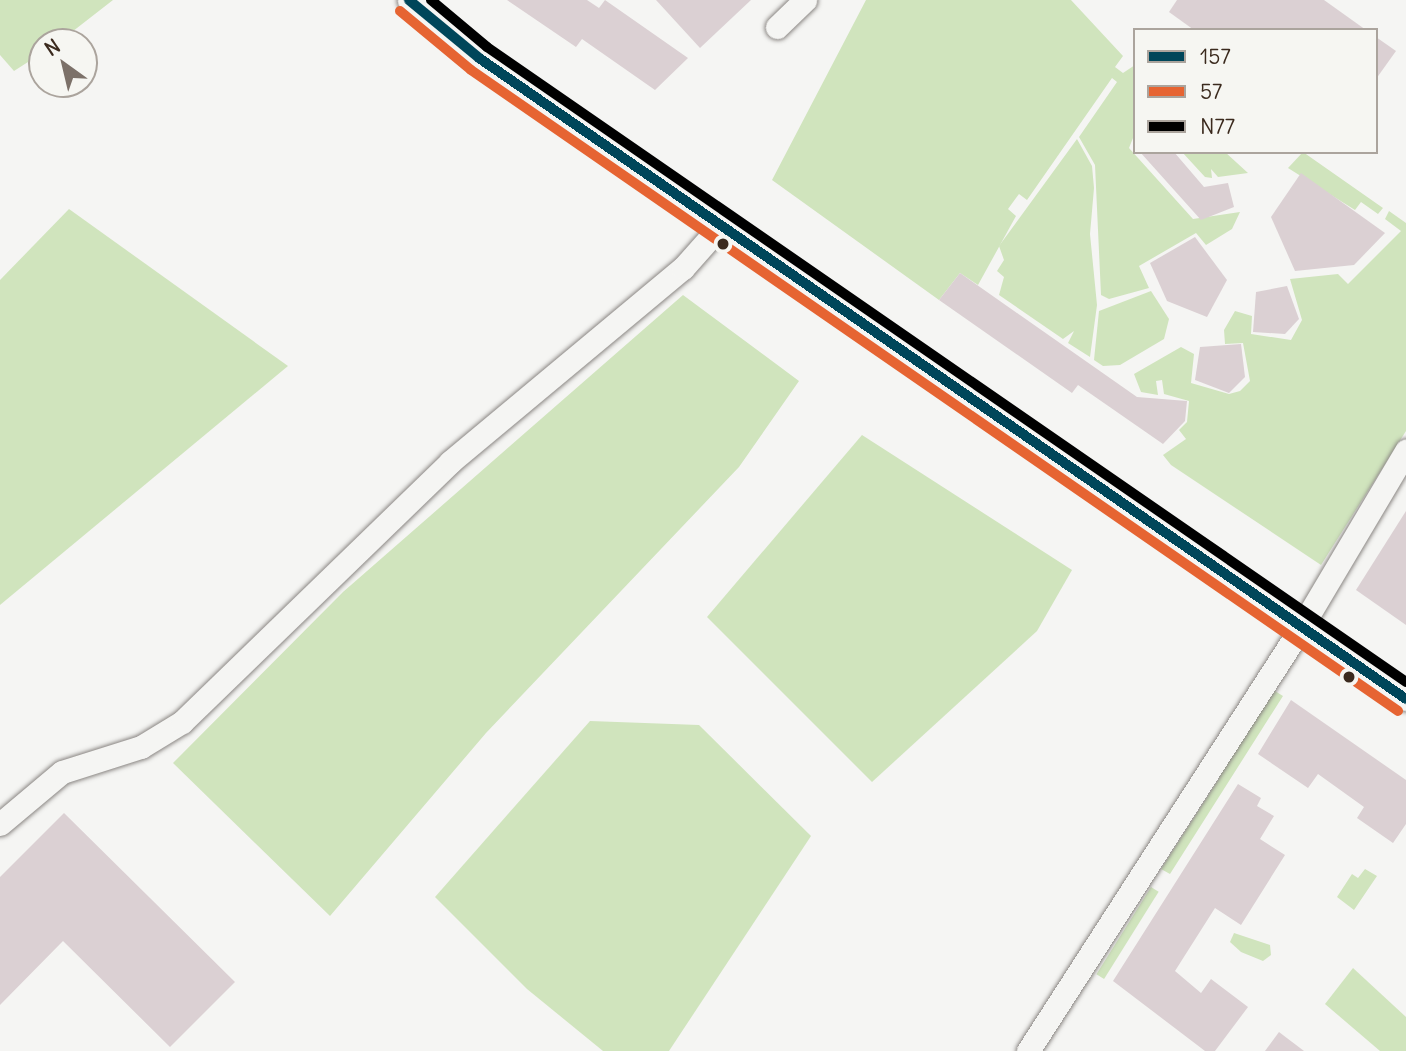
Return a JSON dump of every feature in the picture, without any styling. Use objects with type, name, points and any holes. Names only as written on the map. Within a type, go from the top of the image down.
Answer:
[{"type":"street","points":[[409,0],[479,58],[1406,699]]},
{"type":"street","points":[[777,27],[805,0]]},
{"type":"street","points":[[0,824],[62,772],[141,747],[182,722],[442,469],[683,268],[722,224]]},
{"type":"street","points":[[1028,1051],[1302,626],[1406,451]]},
{"type":"green space","points":[[0,0],[113,0],[77,28],[28,28],[28,62],[14,71],[0,55]]},
{"type":"green space","points":[[866,0],[1071,0],[1123,56],[1115,67],[1123,73],[1133,66],[1133,138],[1129,148],[1133,154],[1193,219],[1240,212],[1232,229],[1206,245],[1196,233],[1139,266],[1149,288],[1109,299],[1101,295],[1095,165],[1079,137],[1117,82],[1112,78],[1027,200],[1019,194],[1008,209],[1016,216],[978,285],[960,273],[939,300],[772,180]]},
{"type":"green space","points":[[1077,139],[1092,166],[1094,188],[1090,234],[1097,305],[1090,357],[1068,343],[1074,331],[1063,339],[999,295],[1004,277],[997,271],[1004,260],[999,246]]},
{"type":"green space","points":[[1184,154],[1227,154],[1248,173],[1218,177],[1211,169],[1212,178],[1205,177]]},
{"type":"green space","points":[[1301,154],[1306,154],[1383,208],[1378,214],[1361,202],[1355,210],[1288,168]]},
{"type":"green space","points":[[69,209],[288,366],[0,605],[0,280]]},
{"type":"green space","points":[[1389,211],[1406,223],[1406,431],[1321,565],[1171,465],[1163,455],[1186,439],[1179,430],[1187,422],[1189,401],[1164,394],[1162,380],[1156,381],[1158,395],[1141,392],[1134,374],[1181,347],[1194,354],[1191,383],[1229,394],[1240,391],[1250,381],[1243,343],[1225,344],[1224,330],[1235,311],[1252,316],[1251,334],[1291,340],[1302,320],[1290,279],[1338,274],[1348,284],[1401,231],[1385,219]]},
{"type":"green space","points":[[1151,291],[1169,319],[1164,339],[1120,365],[1103,366],[1094,360],[1099,311]]},
{"type":"green space","points":[[683,295],[799,381],[739,467],[486,733],[330,916],[173,763],[343,592]]},
{"type":"green space","points":[[862,435],[1072,570],[1037,631],[872,782],[707,617]]},
{"type":"green space","points":[[1275,691],[1283,696],[1170,874],[1161,869],[1220,777],[1215,773]]},
{"type":"green space","points":[[590,721],[699,725],[811,836],[669,1051],[603,1051],[527,989],[435,897]]},
{"type":"green space","points":[[1365,869],[1377,876],[1354,910],[1337,897],[1352,874],[1358,878]]},
{"type":"green space","points":[[1151,887],[1159,892],[1104,979],[1096,974]]},
{"type":"green space","points":[[1234,933],[1270,945],[1271,955],[1263,961],[1241,952],[1230,942]]},
{"type":"green space","points":[[1353,968],[1406,1017],[1406,1051],[1380,1051],[1325,1004]]},
{"type":"building","points":[[507,0],[587,0],[599,8],[605,0],[688,58],[655,90],[582,39],[576,47]]},
{"type":"building","points":[[656,0],[751,0],[700,48]]},
{"type":"building","points":[[1177,0],[1324,0],[1363,28],[1191,28],[1169,12]]},
{"type":"building","points":[[1378,38],[1396,51],[1378,76]]},
{"type":"building","points":[[1142,154],[1176,154],[1204,187],[1228,183],[1234,207],[1201,220]]},
{"type":"building","points":[[1301,173],[1385,233],[1354,265],[1295,271],[1271,217]]},
{"type":"building","points":[[1195,237],[1227,280],[1207,317],[1167,301],[1150,263]]},
{"type":"building","points":[[960,273],[1137,397],[1187,401],[1185,421],[1163,444],[1078,385],[1072,393],[939,300]]},
{"type":"building","points":[[1287,286],[1299,319],[1285,334],[1253,332],[1256,292]]},
{"type":"building","points":[[1241,344],[1245,377],[1229,393],[1195,380],[1200,347]]},
{"type":"building","points":[[1406,511],[1406,625],[1356,590]]},
{"type":"building","points":[[1291,700],[1406,780],[1406,824],[1393,843],[1357,818],[1364,807],[1318,774],[1308,788],[1258,754]]},
{"type":"building","points":[[1238,784],[1261,798],[1257,806],[1274,816],[1260,839],[1285,855],[1241,925],[1215,908],[1175,971],[1201,993],[1211,979],[1248,1007],[1215,1051],[1205,1051],[1113,981]]},
{"type":"building","points":[[64,813],[235,982],[170,1047],[63,941],[0,1005],[0,877]]},
{"type":"building","points":[[1279,1032],[1304,1051],[1265,1051]]},
{"type":"transit line","name":"157","points":[[409,0],[479,58],[1406,699]]},
{"type":"transit line","name":"N77","points":[[431,0],[487,47],[1406,682]]},
{"type":"transit line","name":"57","points":[[400,11],[471,70],[1398,711]]}]
